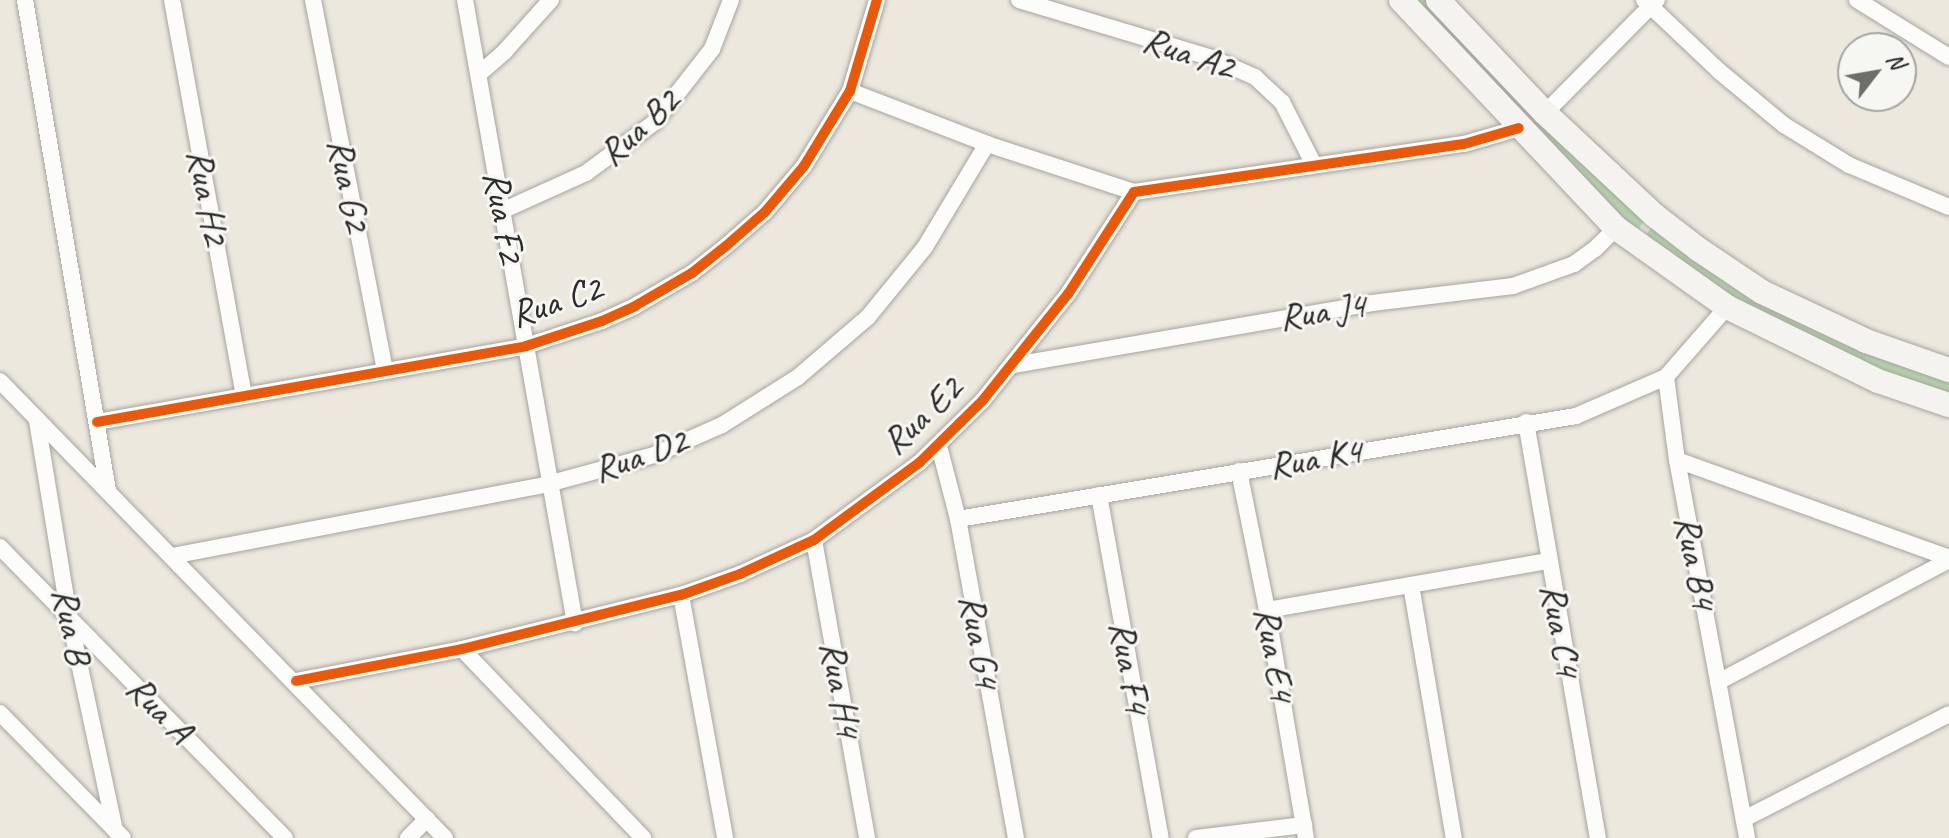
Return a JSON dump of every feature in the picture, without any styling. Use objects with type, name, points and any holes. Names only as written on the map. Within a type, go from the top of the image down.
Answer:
[{"type":"street","points":[[25,0],[108,491]]},
{"type":"street","name":"Rua H2","points":[[172,0],[244,395]]},
{"type":"street","name":"Rua G2","points":[[313,0],[385,370]]},
{"type":"street","name":"Rua F2","points":[[465,0],[504,210],[548,484],[575,623]]},
{"type":"street","points":[[479,74],[505,51],[551,0]]},
{"type":"street","name":"Rua B2","points":[[504,210],[586,173],[655,122],[712,49],[731,0]]},
{"type":"street","name":"Rua C2","points":[[97,422],[526,346],[602,321],[692,273],[765,212],[818,148],[850,91],[877,0]]},
{"type":"street","name":"Rua A2","points":[[1019,0],[1212,58],[1255,77],[1282,102],[1314,165]]},
{"type":"street","points":[[1401,0],[1519,128],[1625,234],[1727,307],[1878,381],[1949,405]]},
{"type":"street","points":[[1438,0],[1545,113],[1654,215],[1698,249],[1762,292],[1866,341],[1949,370]]},
{"type":"street","points":[[1857,0],[1881,18],[1949,57]]},
{"type":"street","points":[[1545,113],[1651,2],[1742,92],[1784,125],[1849,165],[1949,207]]},
{"type":"street","points":[[850,91],[987,144],[1134,192],[1464,144],[1519,128]]},
{"type":"street","name":"Rua D2","points":[[172,556],[548,484],[654,455],[695,438],[761,403],[798,377],[868,317],[925,247],[987,144]]},
{"type":"street","name":"Rua E2","points":[[296,681],[462,649],[681,595],[740,574],[814,540],[857,511],[939,446],[1014,365],[1068,294],[1134,192]]},
{"type":"street","points":[[1625,234],[1654,215]]},
{"type":"street","name":"Rua J4","points":[[1014,365],[1372,303],[1513,286],[1574,264],[1625,234]]},
{"type":"street","points":[[1666,377],[1727,307]]},
{"type":"street","name":"Rua K4","points":[[958,519],[1576,416],[1666,377]]},
{"type":"street","name":"Rua B4","points":[[1666,377],[1677,460],[1747,838]]},
{"type":"street","points":[[0,381],[296,681],[445,838]]},
{"type":"street","name":"Rua B","points":[[37,421],[69,616],[119,834]]},
{"type":"street","name":"Rua C4","points":[[1526,422],[1598,838]]},
{"type":"street","name":"Rua G4","points":[[939,446],[958,519],[1016,838]]},
{"type":"street","points":[[1677,460],[1949,559]]},
{"type":"street","name":"Rua E4","points":[[1239,471],[1267,610],[1305,832]]},
{"type":"street","name":"Rua F4","points":[[1099,495],[1161,838]]},
{"type":"street","name":"Rua H4","points":[[814,540],[867,838]]},
{"type":"street","name":"Rua A","points":[[0,547],[285,838]]},
{"type":"street","points":[[1718,682],[1949,559]]},
{"type":"street","points":[[1267,610],[1548,561]]},
{"type":"street","points":[[1411,585],[1454,838]]},
{"type":"street","points":[[681,595],[725,838]]},
{"type":"street","points":[[462,649],[643,838]]},
{"type":"street","name":"Rua B","points":[[0,713],[119,834]]},
{"type":"street","points":[[1744,819],[1949,714]]},
{"type":"street","points":[[408,838],[427,819]]},
{"type":"street","points":[[1196,838],[1305,832]]},
{"type":"green space","points":[[1410,0],[1428,0],[1644,221],[1637,231]]},
{"type":"green space","points":[[1653,225],[1949,380],[1949,396],[1833,353],[1719,291],[1644,238]]},
{"type":"cycle path","points":[[97,422],[526,346],[602,321],[635,306],[692,273],[726,246],[765,212],[804,166],[850,91],[877,0]]},
{"type":"cycle path","points":[[296,681],[462,649],[681,595],[740,574],[814,540],[920,462],[983,400],[1068,294],[1134,192],[1464,144],[1519,128]]}]
